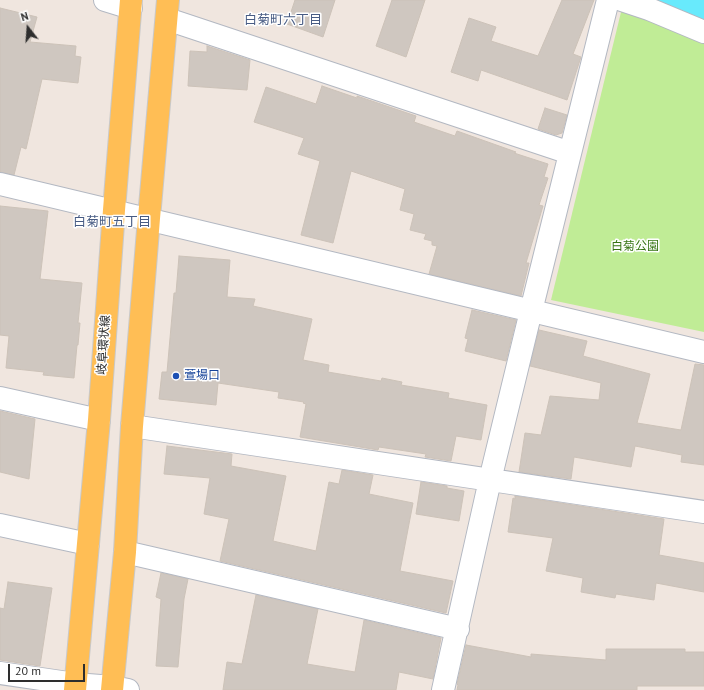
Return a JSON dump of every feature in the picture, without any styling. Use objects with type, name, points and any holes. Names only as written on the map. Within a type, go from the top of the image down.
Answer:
[{"type":"main road","name":"岐阜環状線","points":[[75,687],[99,420],[131,4]]},
{"type":"main road","points":[[118,689],[124,552],[132,426],[168,10]]},
{"type":"street","points":[[105,0],[131,4]]},
{"type":"street","points":[[443,690],[490,480],[608,0]]},
{"type":"street","points":[[622,0],[650,9],[704,32]]},
{"type":"street","points":[[168,10],[570,153]]},
{"type":"street","points":[[0,184],[98,208],[149,218],[704,352]]},
{"type":"street","points":[[0,398],[99,420]]},
{"type":"street","points":[[132,426],[704,512]]},
{"type":"street","points":[[0,525],[88,544]]},
{"type":"street","points":[[124,552],[458,628]]},
{"type":"street","points":[[0,673],[75,687],[118,689]]},
{"type":"green space","name":"白菊公園","points":[[622,8],[704,41],[704,332],[551,300]]},
{"type":"building","points":[[295,0],[335,0],[323,37],[287,24]]},
{"type":"building","points":[[392,0],[425,0],[406,57],[376,46]]},
{"type":"building","points":[[562,0],[594,0],[573,54],[581,57],[567,100],[481,70],[478,81],[451,72],[469,18],[496,27],[491,41],[538,56]]},
{"type":"building","points":[[0,8],[37,17],[30,42],[76,46],[75,56],[81,57],[78,83],[42,79],[26,149],[21,147],[14,175],[0,172]]},
{"type":"building","points":[[207,46],[250,60],[247,90],[188,86],[190,51],[207,52]]},
{"type":"building","points":[[322,86],[416,116],[414,122],[455,136],[457,131],[516,152],[514,153],[548,164],[544,177],[548,178],[539,205],[543,206],[526,263],[529,263],[521,296],[429,274],[437,246],[432,245],[432,241],[424,239],[426,234],[410,230],[414,214],[400,210],[405,189],[351,171],[333,243],[301,235],[320,161],[298,154],[304,138],[254,122],[266,87],[316,104]]},
{"type":"building","points":[[545,108],[567,115],[562,133],[556,135],[538,129]]},
{"type":"building","points":[[0,206],[48,211],[40,279],[82,283],[78,323],[80,323],[74,378],[43,375],[44,372],[6,368],[9,336],[0,335]]},
{"type":"building","points":[[179,256],[230,260],[227,297],[255,299],[253,306],[312,319],[303,360],[329,365],[328,372],[381,381],[382,378],[402,382],[401,385],[449,393],[448,398],[487,405],[481,440],[456,436],[451,461],[425,457],[426,454],[379,447],[378,450],[300,437],[306,404],[303,403],[304,402],[278,398],[279,392],[218,383],[216,405],[159,399],[162,372],[167,372]]},
{"type":"building","points":[[472,310],[516,320],[506,361],[465,351],[468,339],[465,338]]},
{"type":"building","points":[[539,330],[587,341],[583,356],[650,374],[637,423],[681,430],[695,364],[704,365],[704,465],[681,462],[682,455],[635,446],[631,467],[574,457],[571,479],[519,472],[525,433],[541,435],[550,396],[599,400],[601,383],[530,366]]},
{"type":"building","points":[[0,411],[35,419],[29,479],[0,472]]},
{"type":"building","points":[[167,446],[232,454],[231,466],[286,476],[273,541],[316,551],[329,482],[339,484],[342,470],[373,475],[369,494],[413,503],[400,571],[453,581],[446,613],[220,561],[229,519],[204,514],[210,478],[164,474]]},
{"type":"building","points":[[421,482],[447,486],[447,488],[464,491],[459,521],[416,514]]},
{"type":"building","points":[[515,496],[664,519],[659,555],[704,563],[704,592],[656,583],[654,600],[616,594],[615,598],[581,592],[583,578],[546,571],[553,538],[508,532],[513,498],[515,499]]},
{"type":"building","points":[[161,573],[188,579],[184,599],[178,667],[156,666],[161,599],[156,597]]},
{"type":"building","points":[[8,582],[52,588],[40,666],[0,660],[0,608],[4,609]]},
{"type":"building","points":[[256,595],[318,609],[307,664],[355,672],[364,620],[441,638],[433,679],[399,672],[396,690],[223,690],[227,662],[242,664]]},
{"type":"building","points":[[466,645],[531,657],[531,654],[606,660],[606,649],[685,649],[685,652],[704,652],[704,686],[637,686],[637,690],[457,690]]},
{"type":"waterway","points":[[679,0],[704,11]]},
{"type":"place","name":"萱場口","points":[[176,376]]},
{"type":"district","name":"白菊町六丁目","points":[[283,20]]},
{"type":"district","name":"白菊町五丁目","points":[[112,222]]}]
